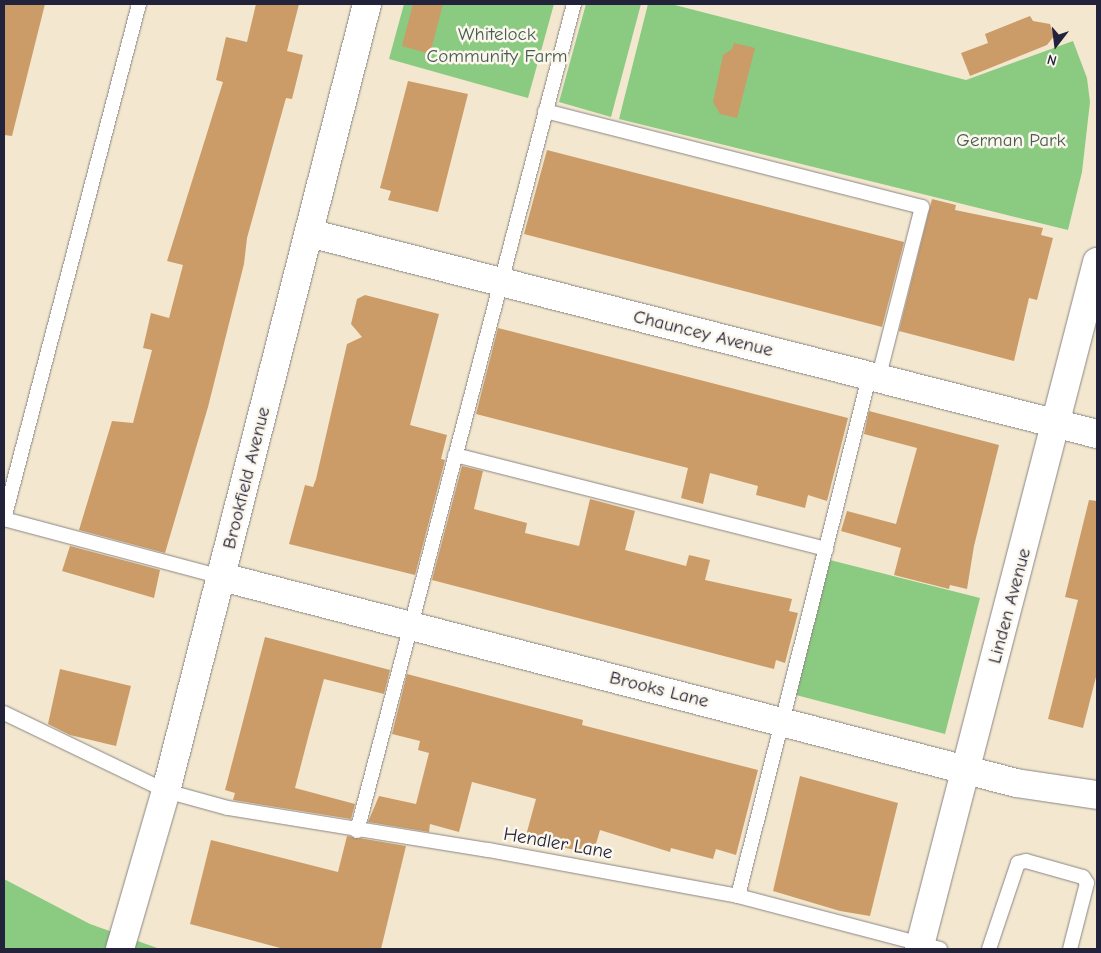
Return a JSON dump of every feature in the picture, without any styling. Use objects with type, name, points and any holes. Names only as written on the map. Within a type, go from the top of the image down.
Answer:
[{"type":"street","name":"Brookfield Avenue","points":[[120,949],[166,791],[222,577],[367,4]]},
{"type":"street","name":"Chauncey Avenue","points":[[309,234],[1097,434]]},
{"type":"street","name":"Linden Avenue","points":[[927,948],[968,769],[1097,262]]},
{"type":"street","name":"Brooks Lane","points":[[222,577],[1016,783],[1097,795]]},
{"type":"lane","points":[[140,4],[4,519],[222,577]]},
{"type":"lane","points":[[357,831],[574,4]]},
{"type":"lane","points":[[546,111],[922,207],[826,549],[738,896]]},
{"type":"lane","points":[[455,455],[826,549]]},
{"type":"lane","name":"Hendler Lane","points":[[4,713],[166,791],[228,808],[357,831],[488,850],[738,896],[927,948]]},
{"type":"lane","points":[[989,949],[1018,864],[1026,862],[1083,877],[1087,883],[1070,949]]},
{"type":"green space","name":"Whitelock Community Farm","points":[[404,4],[554,4],[528,98],[389,59]]},
{"type":"green space","points":[[586,4],[641,4],[611,117],[559,102]]},
{"type":"green space","name":"German Park","points":[[648,4],[671,4],[966,80],[1073,41],[1087,78],[1090,102],[1082,172],[1068,230],[619,119]]},
{"type":"green space","points":[[830,560],[980,598],[945,734],[796,695]]},
{"type":"green space","points":[[4,879],[90,924],[160,949],[4,949]]},
{"type":"building","points":[[4,4],[45,4],[12,136],[4,135]]},
{"type":"building","points":[[256,4],[299,4],[287,51],[303,55],[292,99],[286,98],[247,238],[244,264],[208,407],[165,553],[79,530],[112,421],[133,423],[152,350],[143,348],[151,313],[169,318],[183,265],[167,261],[223,82],[216,80],[226,37],[247,42]]},
{"type":"building","points":[[413,4],[443,4],[430,54],[402,46]]},
{"type":"building","points":[[1030,16],[1033,21],[1050,24],[1054,36],[1047,45],[970,76],[961,53],[988,43],[985,34]]},
{"type":"building","points":[[734,43],[755,48],[737,118],[720,114],[713,102],[723,55],[732,49]]},
{"type":"building","points":[[408,81],[468,94],[438,212],[388,200],[391,191],[380,188]]},
{"type":"building","points":[[547,150],[904,242],[882,327],[524,234]]},
{"type":"building","points":[[932,199],[956,205],[955,210],[1043,228],[1041,235],[1053,238],[1037,300],[1029,298],[1014,361],[899,331]]},
{"type":"building","points":[[365,295],[439,314],[410,425],[447,435],[441,459],[445,460],[415,575],[289,544],[305,485],[313,487],[316,479],[347,344],[362,337],[351,324],[357,299]]},
{"type":"building","points":[[498,328],[848,418],[827,501],[808,495],[805,508],[756,495],[758,486],[710,473],[703,504],[681,498],[688,468],[476,414]]},
{"type":"building","points":[[869,411],[999,445],[974,546],[967,589],[950,585],[949,589],[894,575],[901,548],[841,531],[847,511],[896,524],[917,448],[864,434]]},
{"type":"building","points":[[462,466],[483,471],[474,509],[527,523],[525,533],[579,546],[590,499],[635,511],[625,550],[686,566],[689,555],[710,560],[705,580],[792,599],[789,611],[798,613],[785,663],[776,660],[774,669],[432,580]]},
{"type":"building","points":[[1089,500],[1097,501],[1097,673],[1083,728],[1048,719],[1078,600],[1065,597]]},
{"type":"building","points":[[70,546],[160,570],[154,598],[62,571]]},
{"type":"building","points":[[265,637],[390,670],[384,694],[324,679],[309,734],[295,788],[355,804],[351,819],[233,800],[235,793],[225,790]]},
{"type":"building","points":[[60,669],[131,686],[116,746],[70,735],[48,724]]},
{"type":"building","points":[[407,674],[583,720],[582,725],[758,770],[736,855],[716,849],[713,859],[671,848],[670,852],[600,830],[593,854],[525,839],[536,799],[472,782],[459,832],[430,824],[429,832],[368,822],[379,796],[416,804],[429,753],[418,750],[420,741],[392,734]]},
{"type":"building","points":[[800,776],[898,803],[870,916],[840,911],[773,891]]},
{"type":"building","points":[[347,836],[406,846],[381,949],[284,949],[190,924],[211,840],[338,872]]}]
